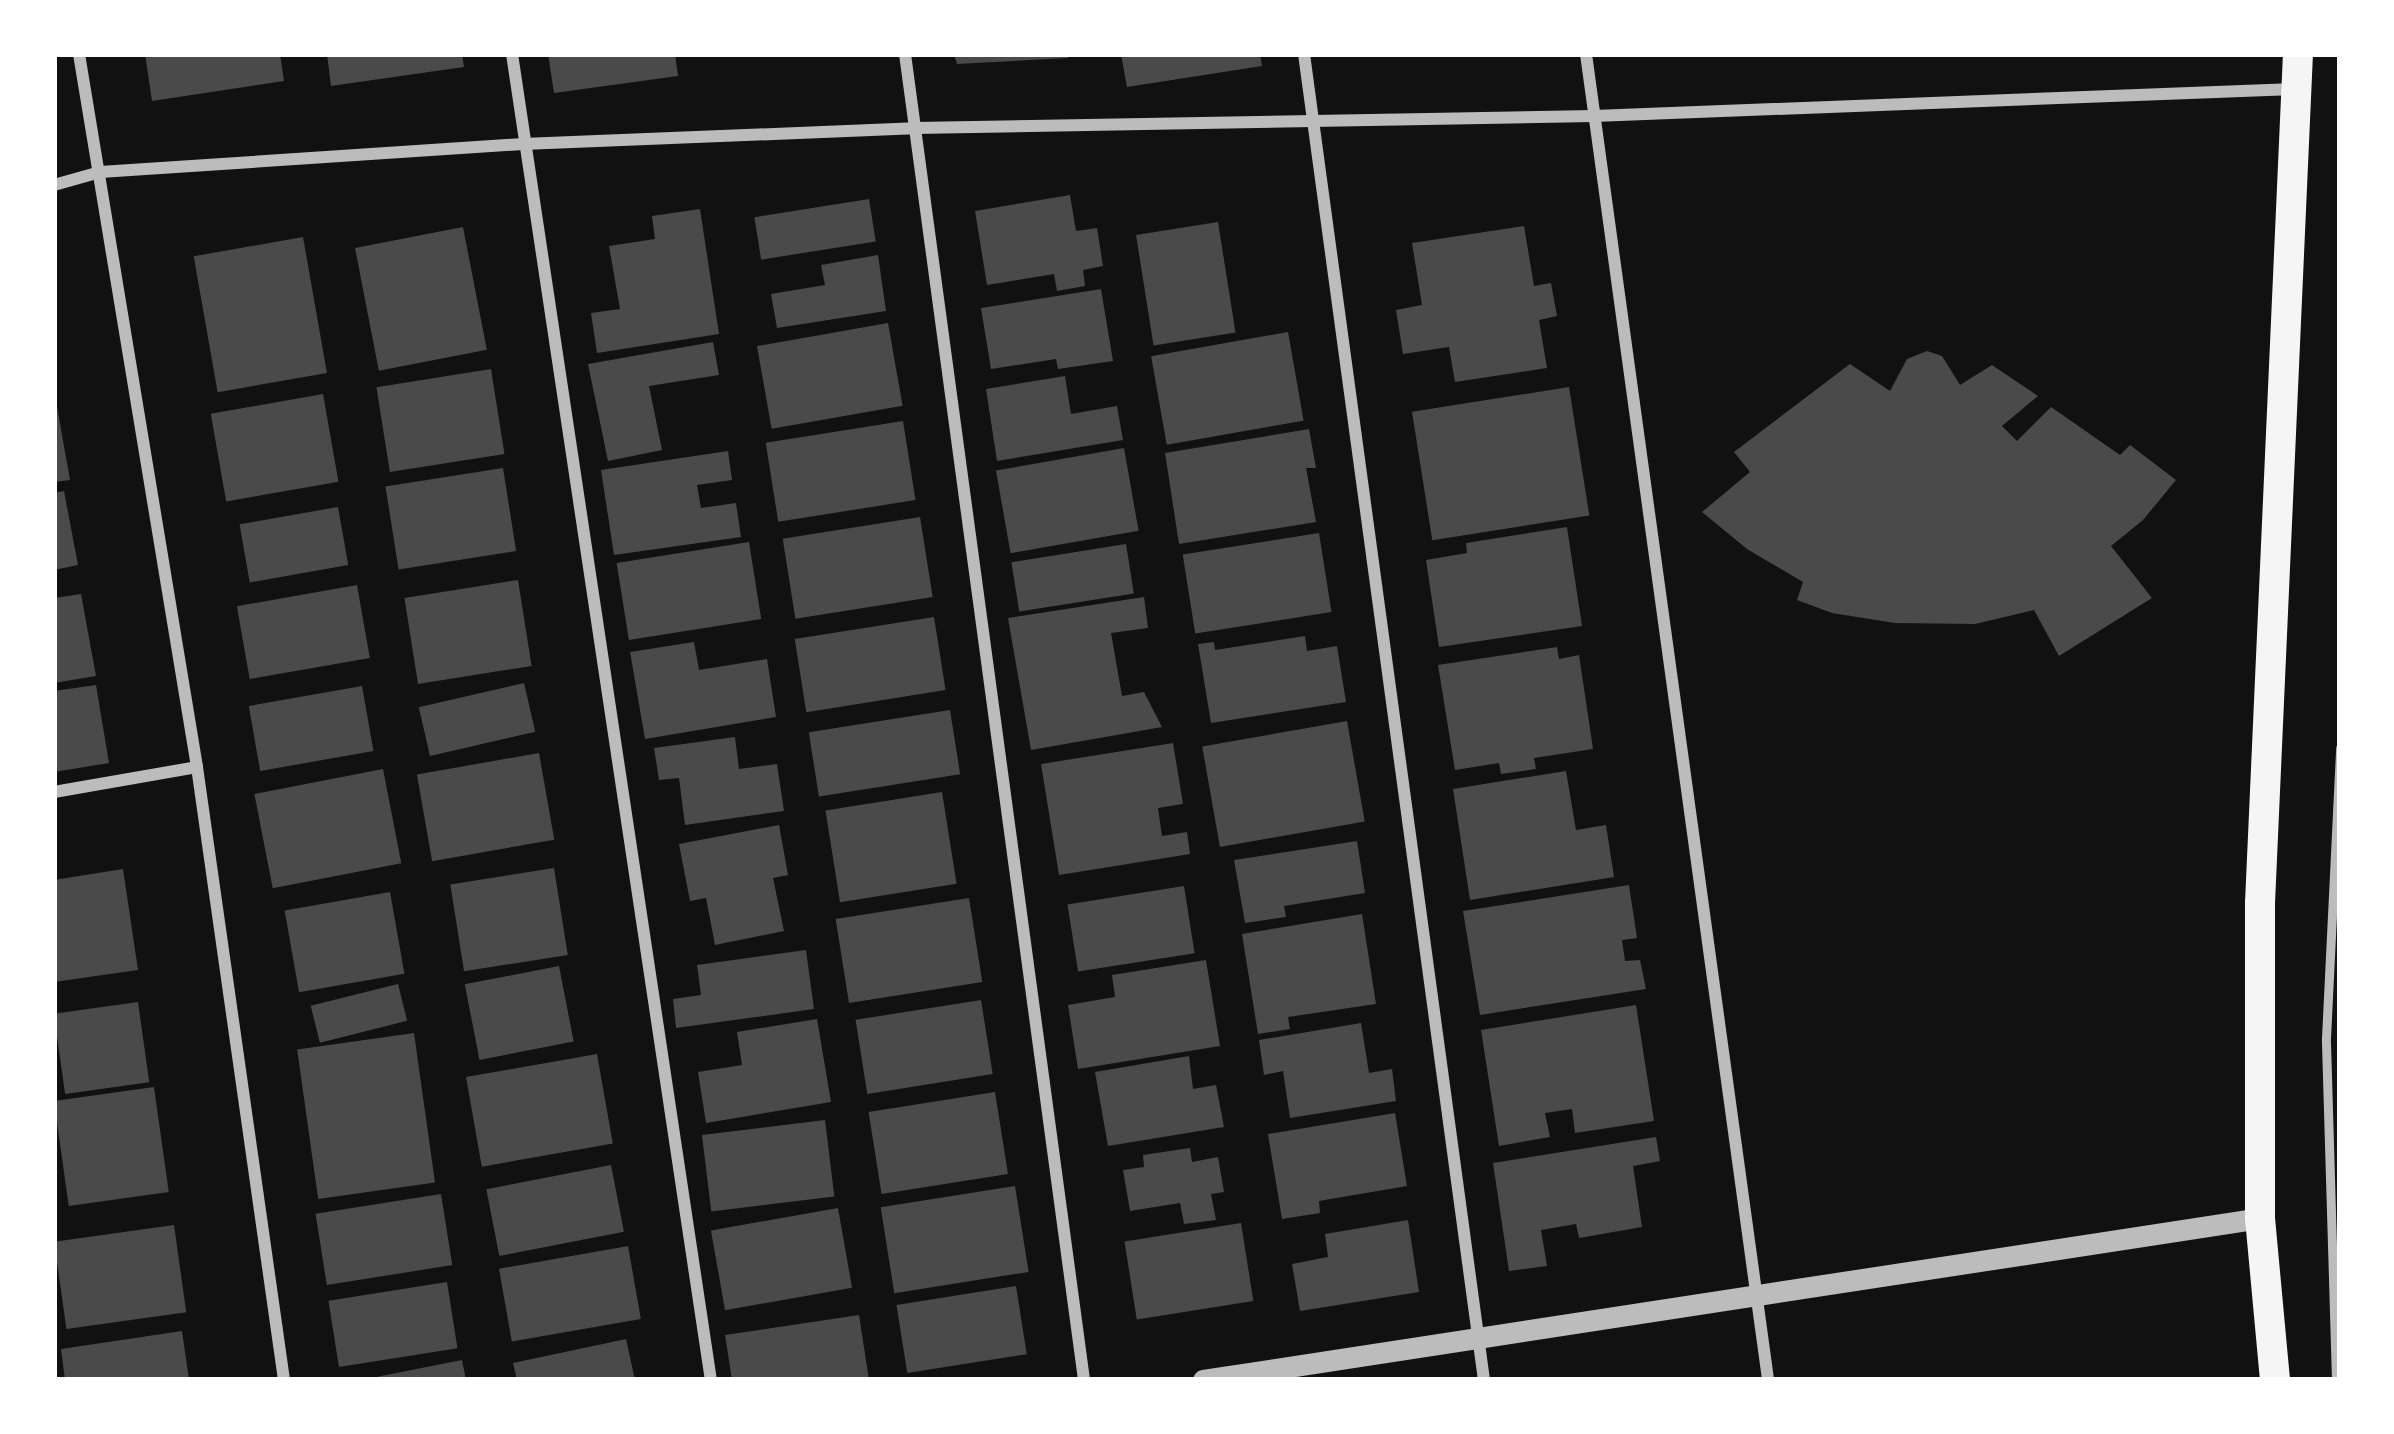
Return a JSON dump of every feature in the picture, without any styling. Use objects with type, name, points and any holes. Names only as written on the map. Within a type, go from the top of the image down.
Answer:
[{"type":"main road","points":[[2275,1380],[2260,1218],[2260,903],[2298,54]]},
{"type":"street","points":[[79,54],[197,767],[284,1380]]},
{"type":"street","points":[[512,54],[711,1380]]},
{"type":"street","points":[[905,54],[1084,1380]]},
{"type":"street","points":[[1304,54],[1484,1380]]},
{"type":"street","points":[[1586,54],[1768,1380]]},
{"type":"street","points":[[54,185],[100,172],[523,143],[914,128],[1594,116],[2294,89]]},
{"type":"street","points":[[54,792],[197,767]]},
{"type":"street","points":[[1203,1380],[2260,1218]]},
{"type":"lane","points":[[2336,1380],[2327,1132],[2330,908],[2340,747]]},
{"type":"building","points":[[145,54],[280,54],[284,81],[152,101]]},
{"type":"building","points":[[327,54],[462,54],[464,67],[331,86]]},
{"type":"building","points":[[548,54],[675,54],[678,76],[554,93]]},
{"type":"building","points":[[954,54],[1068,54],[1068,58],[957,64]]},
{"type":"building","points":[[1121,54],[1260,54],[1262,66],[1127,87]]},
{"type":"building","points":[[1070,195],[1076,231],[1097,228],[1103,266],[1083,270],[1085,286],[1057,291],[1054,274],[987,285],[975,211]]},
{"type":"building","points":[[869,199],[876,241],[761,260],[754,217]]},
{"type":"building","points":[[700,209],[719,334],[597,353],[591,313],[620,309],[609,246],[655,239],[652,216]]},
{"type":"building","points":[[1218,222],[1236,333],[1154,346],[1136,235]]},
{"type":"building","points":[[1524,226],[1534,286],[1551,283],[1557,316],[1539,320],[1547,368],[1455,382],[1449,347],[1403,354],[1396,310],[1422,305],[1412,243]]},
{"type":"building","points":[[463,227],[487,350],[379,371],[355,248]]},
{"type":"building","points":[[303,237],[327,373],[218,392],[194,256]]},
{"type":"building","points":[[878,255],[886,311],[777,328],[771,294],[825,285],[821,265]]},
{"type":"building","points":[[1101,289],[1113,361],[1058,369],[1056,359],[991,369],[981,308]]},
{"type":"building","points":[[888,323],[903,406],[772,429],[757,346]]},
{"type":"building","points":[[1288,332],[1304,421],[1167,445],[1151,356]]},
{"type":"building","points":[[713,342],[719,375],[649,386],[662,450],[608,461],[588,364]]},
{"type":"building","points":[[1927,351],[1942,356],[1960,385],[1992,365],[2038,396],[2002,426],[2017,441],[2051,407],[2120,455],[2130,445],[2176,480],[2143,520],[2111,546],[2152,598],[2059,656],[2034,610],[1975,624],[1895,623],[1832,613],[1797,600],[1803,582],[1747,549],[1702,512],[1750,472],[1734,452],[1850,364],[1890,391],[1907,359]]},
{"type":"building","points":[[491,369],[504,454],[390,472],[376,387]]},
{"type":"building","points":[[1065,376],[1071,414],[1117,406],[1123,440],[997,461],[986,389]]},
{"type":"building","points":[[1569,387],[1589,515],[1432,540],[1412,412]]},
{"type":"building","points":[[323,394],[338,482],[226,501],[211,414]]},
{"type":"building","points":[[54,402],[70,480],[54,482]]},
{"type":"building","points":[[903,421],[916,500],[778,522],[766,443]]},
{"type":"building","points":[[1309,429],[1316,468],[1306,468],[1316,522],[1179,544],[1165,453]]},
{"type":"building","points":[[1124,448],[1139,531],[1011,553],[996,471]]},
{"type":"building","points":[[728,451],[732,480],[697,485],[701,508],[736,503],[741,537],[614,555],[601,470]]},
{"type":"building","points":[[503,468],[516,551],[399,570],[385,487]]},
{"type":"building","points":[[64,491],[78,565],[54,570],[54,493]]},
{"type":"building","points":[[338,507],[348,565],[250,582],[240,524]]},
{"type":"building","points":[[920,517],[933,597],[795,619],[783,539]]},
{"type":"building","points":[[1567,527],[1582,626],[1439,647],[1426,560],[1467,553],[1466,543]]},
{"type":"building","points":[[1319,533],[1332,612],[1195,634],[1183,555]]},
{"type":"building","points":[[749,542],[761,619],[629,640],[617,563]]},
{"type":"building","points":[[1126,544],[1134,593],[1019,612],[1011,562]]},
{"type":"building","points":[[518,580],[532,666],[418,684],[404,598]]},
{"type":"building","points":[[357,585],[370,658],[250,679],[237,606]]},
{"type":"building","points":[[81,594],[96,676],[54,683],[54,598]]},
{"type":"building","points":[[1144,597],[1148,628],[1111,633],[1122,696],[1144,692],[1162,727],[1031,750],[1008,618]]},
{"type":"building","points":[[934,617],[946,690],[806,712],[795,639]]},
{"type":"building","points":[[1305,636],[1307,651],[1337,646],[1346,702],[1211,723],[1198,644],[1214,642],[1215,650]]},
{"type":"building","points":[[694,642],[699,670],[767,659],[776,717],[645,739],[630,652]]},
{"type":"building","points":[[1557,647],[1559,659],[1579,655],[1593,749],[1534,758],[1536,769],[1501,774],[1499,763],[1455,770],[1438,665]]},
{"type":"building","points":[[524,683],[535,732],[430,756],[419,707]]},
{"type":"building","points":[[96,685],[109,763],[54,772],[54,691]]},
{"type":"building","points":[[362,686],[373,751],[260,771],[249,706]]},
{"type":"building","points":[[950,710],[960,774],[819,797],[809,732]]},
{"type":"building","points":[[1347,721],[1365,821],[1220,847],[1202,747]]},
{"type":"building","points":[[735,737],[739,769],[777,764],[784,811],[685,825],[679,778],[659,780],[654,748]]},
{"type":"building","points":[[1173,743],[1183,804],[1158,808],[1162,836],[1187,832],[1190,854],[1059,875],[1041,764]]},
{"type":"building","points":[[539,753],[554,840],[432,861],[417,775]]},
{"type":"building","points":[[383,769],[401,863],[273,888],[254,794]]},
{"type":"building","points":[[1566,771],[1576,830],[1606,825],[1614,877],[1470,900],[1453,789]]},
{"type":"building","points":[[942,792],[957,884],[840,902],[825,810]]},
{"type":"building","points":[[779,825],[788,875],[773,878],[784,931],[715,945],[706,898],[690,901],[679,844]]},
{"type":"building","points":[[1357,841],[1365,893],[1284,906],[1286,917],[1245,923],[1234,860]]},
{"type":"building","points":[[554,868],[568,955],[464,971],[450,884]]},
{"type":"building","points":[[123,869],[138,970],[54,982],[54,880]]},
{"type":"building","points":[[1629,885],[1637,938],[1622,940],[1625,961],[1640,960],[1646,989],[1480,1015],[1463,911]]},
{"type":"building","points":[[1184,886],[1195,953],[1078,972],[1067,904]]},
{"type":"building","points":[[390,892],[404,974],[299,992],[285,911]]},
{"type":"building","points":[[969,898],[982,982],[849,1003],[836,919]]},
{"type":"building","points":[[1362,914],[1376,1004],[1288,1017],[1290,1029],[1258,1034],[1242,934]]},
{"type":"building","points":[[806,950],[814,1009],[676,1028],[673,999],[701,995],[697,965]]},
{"type":"building","points":[[1206,960],[1220,1046],[1078,1069],[1068,1005],[1115,997],[1112,975]]},
{"type":"building","points":[[559,966],[574,1042],[479,1060],[465,984]]},
{"type":"building","points":[[398,984],[407,1021],[320,1043],[311,1006]]},
{"type":"building","points":[[981,1000],[993,1074],[867,1094],[856,1020]]},
{"type":"building","points":[[138,1002],[149,1082],[65,1094],[54,1014]]},
{"type":"building","points":[[1636,1005],[1654,1121],[1575,1133],[1572,1109],[1545,1113],[1550,1137],[1499,1146],[1481,1030]]},
{"type":"building","points":[[817,1019],[831,1102],[706,1123],[698,1072],[742,1065],[737,1032]]},
{"type":"building","points":[[1361,1023],[1369,1073],[1392,1069],[1396,1101],[1290,1118],[1283,1071],[1264,1075],[1259,1040]]},
{"type":"building","points":[[414,1033],[435,1183],[318,1199],[297,1049]]},
{"type":"building","points":[[597,1054],[613,1144],[482,1167],[466,1077]]},
{"type":"building","points":[[1189,1056],[1193,1089],[1216,1085],[1224,1127],[1108,1146],[1095,1072]]},
{"type":"building","points":[[154,1087],[169,1192],[69,1206],[54,1101]]},
{"type":"building","points":[[995,1092],[1008,1174],[882,1194],[869,1112]]},
{"type":"building","points":[[1395,1113],[1407,1186],[1319,1201],[1320,1213],[1282,1219],[1268,1134]]},
{"type":"building","points":[[825,1120],[834,1196],[711,1212],[702,1135]]},
{"type":"building","points":[[1656,1137],[1660,1161],[1633,1166],[1642,1227],[1579,1238],[1576,1224],[1541,1230],[1547,1266],[1509,1271],[1493,1163]]},
{"type":"building","points":[[1190,1148],[1192,1162],[1218,1157],[1224,1192],[1211,1194],[1216,1220],[1184,1224],[1180,1203],[1130,1211],[1123,1170],[1144,1167],[1143,1155]]},
{"type":"building","points":[[611,1165],[624,1232],[499,1256],[486,1189]]},
{"type":"building","points":[[1015,1186],[1029,1272],[894,1293],[881,1207]]},
{"type":"building","points":[[441,1194],[452,1265],[327,1285],[316,1214]]},
{"type":"building","points":[[838,1208],[852,1288],[725,1310],[711,1230]]},
{"type":"building","points":[[1408,1220],[1419,1292],[1300,1311],[1292,1264],[1328,1257],[1325,1234]]},
{"type":"building","points":[[1241,1223],[1253,1301],[1137,1319],[1124,1241]]},
{"type":"building","points":[[174,1225],[186,1312],[66,1329],[54,1242]]},
{"type":"building","points":[[628,1246],[641,1319],[512,1342],[499,1269]]},
{"type":"building","points":[[447,1282],[457,1348],[339,1367],[328,1301]]},
{"type":"building","points":[[1016,1286],[1027,1354],[907,1373],[896,1305]]},
{"type":"building","points":[[859,1315],[869,1380],[732,1380],[725,1335]]},
{"type":"building","points":[[182,1331],[189,1380],[65,1380],[61,1349]]},
{"type":"building","points":[[626,1339],[635,1380],[517,1380],[513,1363]]},
{"type":"building","points":[[462,1360],[466,1380],[371,1380],[371,1378]]}]
